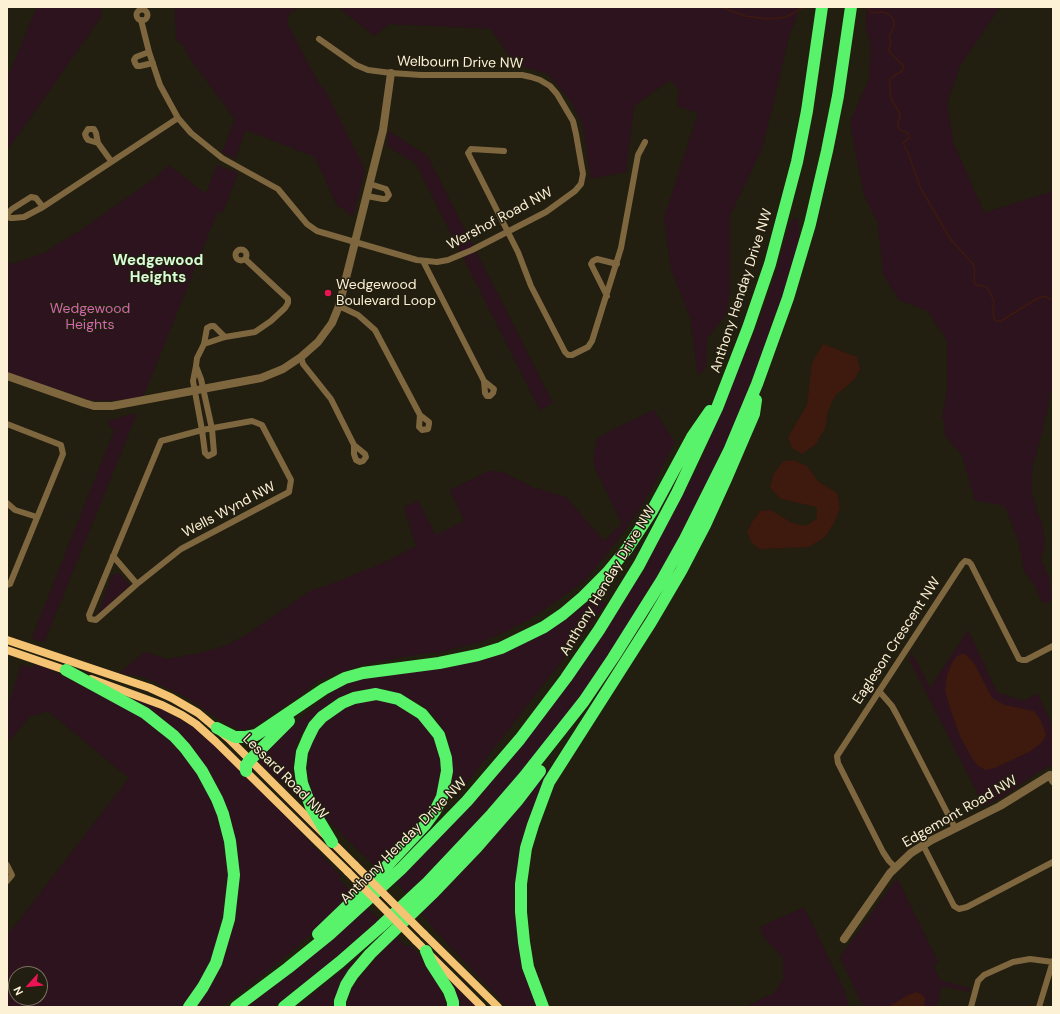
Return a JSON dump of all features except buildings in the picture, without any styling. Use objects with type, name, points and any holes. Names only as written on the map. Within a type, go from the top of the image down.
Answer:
[{"type":"highway","name":"Anthony Henday Drive NW","points":[[236,1007],[320,943],[402,869],[467,801],[520,739],[566,678],[599,630],[638,565],[668,512],[697,453],[727,385],[770,264],[797,162],[814,67],[822,7]]},
{"type":"highway","points":[[340,1007],[340,1001],[346,985],[370,954],[432,894],[476,847],[516,801],[561,744],[592,698],[614,658],[662,580],[685,539],[729,451],[758,384],[788,298],[810,224],[827,151],[842,69],[851,7]]},
{"type":"highway","points":[[543,1007],[528,967],[521,912],[521,884],[526,848],[533,825],[549,782],[651,622],[681,571],[705,525],[754,414],[758,384]]},
{"type":"highway","points":[[217,728],[235,737],[256,735],[333,683],[363,672],[456,660],[501,648],[544,627],[563,614],[583,597],[607,573],[627,549],[652,511],[692,437],[727,385]]},
{"type":"highway","points":[[284,1007],[380,928],[461,849],[544,754],[614,658]]},
{"type":"highway","points":[[66,670],[145,713],[169,732],[185,748],[202,771],[224,814],[230,841],[234,875],[229,919],[216,963],[203,987],[189,1007]]},
{"type":"highway","points":[[232,1007],[308,943],[340,913],[403,849],[425,825],[435,811],[442,797],[446,770],[446,758],[439,735],[422,714],[398,699],[376,694],[354,698],[342,703],[322,717],[314,726],[308,738],[302,752],[300,768],[302,783],[312,807],[332,842]]},
{"type":"highway","points":[[248,765],[314,696]]},
{"type":"highway","points":[[426,951],[431,963],[449,991],[453,1002],[453,1007]]},
{"type":"main road","name":"Lessard Road NW","points":[[7,640],[161,692],[194,710],[217,728],[248,765],[348,872],[482,1007]]},
{"type":"main road","name":"Lessard Road NW","points":[[7,650],[148,698],[182,715],[196,724],[216,742],[248,765],[332,842],[498,1007]]},
{"type":"street","name":"Wershof Road NW","points":[[141,20],[149,52],[160,85],[178,118],[191,133],[222,158],[278,189],[307,224],[317,231],[423,261],[437,262],[452,259],[551,208],[575,191],[582,184]]},
{"type":"street","name":"Welbourn Drive NW","points":[[319,39],[359,67],[368,70],[421,75],[522,75],[530,76],[545,83],[557,94],[573,121],[583,174],[582,184]]},
{"type":"street","points":[[149,52],[136,57],[134,60],[135,63],[139,66],[153,63]]},
{"type":"street","points":[[7,376],[73,400],[103,407],[138,402],[261,378],[283,368],[301,357],[318,342],[332,323],[338,306],[383,130],[391,73]]},
{"type":"street","points":[[43,207],[36,198],[31,197],[12,209],[7,215],[10,218],[24,217],[43,207],[178,118]]},
{"type":"street","points":[[504,151],[471,150],[468,153],[520,256],[531,286],[565,352],[568,355],[574,354],[591,344],[617,264],[638,155],[645,142]]},
{"type":"street","points":[[98,143],[111,161]]},
{"type":"street","points":[[367,196],[386,199],[389,195],[386,189],[370,184]]},
{"type":"street","points":[[204,344],[225,337],[255,332],[286,308],[288,299],[245,259]]},
{"type":"street","points":[[607,296],[591,264],[597,259],[617,264]]},
{"type":"street","points":[[423,261],[484,381]]},
{"type":"street","points":[[338,306],[358,316],[374,330],[420,415]]},
{"type":"street","points":[[199,390],[205,453],[208,456],[214,453],[212,429],[199,390],[194,381],[197,358],[204,344],[207,328],[211,326],[217,329],[225,337]]},
{"type":"street","points":[[301,357],[303,364],[331,399],[354,446]]},
{"type":"street","name":"Wells Wynd NW","points":[[252,421],[262,425],[291,480],[289,492],[181,549],[137,584],[96,620],[90,619],[89,615],[161,441],[202,430],[212,429],[252,421]]},
{"type":"street","points":[[7,424],[61,445],[63,454],[10,584],[7,585]]},
{"type":"street","points":[[7,503],[15,510],[37,517]]},
{"type":"street","points":[[7,512],[15,510]]},
{"type":"street","points":[[113,556],[137,584]]},
{"type":"street","name":"Eagleson Crescent NW","points":[[895,867],[883,852],[837,759],[837,756],[962,564],[969,562],[971,564],[1019,659],[1026,660],[1053,646]]},
{"type":"street","points":[[879,691],[892,706],[897,715],[955,828]]},
{"type":"street","name":"Edgemont Road NW","points":[[844,939],[895,867],[911,853],[1052,776]]},
{"type":"street","points":[[924,845],[954,906],[959,909],[967,907],[1053,862]]},
{"type":"street","points":[[7,865],[12,875],[7,881]]},
{"type":"street","points":[[971,1007],[978,981],[984,975],[1004,965],[1022,960],[1034,959],[1053,962],[1039,1007]]},
{"type":"green space","points":[[37,7],[102,7],[101,17],[7,151],[7,79]]},
{"type":"green space","points":[[175,7],[299,7],[290,12],[287,23],[319,84],[325,90],[365,170],[353,216],[336,204],[315,157],[246,130],[235,159],[222,152],[235,119],[194,64],[184,48],[184,45],[176,40]]},
{"type":"green space","points":[[338,7],[798,7],[797,16],[788,40],[762,148],[730,216],[730,291],[726,315],[707,338],[706,368],[698,375],[690,317],[671,269],[664,218],[698,113],[677,106],[679,89],[670,80],[634,106],[626,172],[591,179],[582,123],[570,100],[548,74],[524,67],[510,57],[491,29],[390,24],[374,36]]},
{"type":"green space","points":[[867,7],[1000,7],[960,66],[947,103],[953,142],[984,213],[1053,191],[1053,384],[1042,433],[1033,464],[1031,490],[1042,523],[1045,543],[1041,560],[1049,578],[1052,599],[1048,603],[1042,602],[1035,585],[1024,571],[1019,542],[1005,507],[999,504],[975,501],[962,455],[945,435],[944,422],[942,419],[947,391],[947,340],[928,311],[899,300],[883,274],[878,223],[864,195],[850,123],[869,79],[871,46],[865,24]]},
{"type":"green space","points":[[388,131],[427,155],[553,403],[540,410],[416,164],[387,146]]},
{"type":"green space","name":"Wedgewood Heights","points":[[169,165],[204,193],[207,191],[217,165],[238,173],[223,212],[217,213],[143,397],[108,401],[90,400],[7,374],[7,262],[13,264],[44,253],[84,228],[154,179]]},
{"type":"green space","points":[[794,218],[797,218],[798,220],[800,247],[771,326],[755,378],[716,466],[689,521],[629,627],[578,701],[517,779],[408,895],[395,881],[544,716],[645,569],[673,508],[697,470],[758,324],[772,285],[790,224]]},
{"type":"green space","points":[[654,410],[675,442],[641,507],[620,537],[587,578],[532,618],[511,629],[481,642],[442,652],[420,654],[362,665],[317,681],[302,694],[258,725],[249,729],[238,729],[226,724],[184,696],[143,677],[119,673],[145,652],[168,659],[200,653],[225,646],[246,635],[310,591],[385,562],[416,546],[404,507],[418,501],[436,535],[464,521],[450,490],[489,471],[503,472],[532,487],[566,497],[604,541],[622,524],[596,470],[593,459],[597,439],[612,430]]},
{"type":"green space","points":[[137,413],[44,643],[32,638],[114,431],[107,421]]},
{"type":"green space","points":[[119,573],[130,585],[99,613],[112,575]]},
{"type":"green space","points":[[597,595],[606,604],[456,797],[449,791],[452,767],[450,748],[446,735],[438,721],[419,703],[388,689],[359,690],[332,701],[313,718],[303,731],[297,743],[293,771],[306,803],[305,804],[258,760],[260,756],[298,720],[333,691],[350,681],[419,668],[552,628],[570,617]]},
{"type":"green space","points":[[968,630],[997,692],[1023,701],[1038,694],[1053,727],[1053,764],[1004,796],[984,806],[909,659],[912,653],[930,688]]},
{"type":"green space","points":[[35,663],[115,699],[161,730],[182,751],[198,774],[221,822],[229,875],[225,918],[211,961],[199,984],[183,1007],[7,1007],[7,933],[11,931],[129,778],[48,711],[29,717],[7,742],[7,706],[21,664],[32,668]]},
{"type":"green space","points":[[131,697],[170,712],[208,739],[293,823],[341,876],[339,879],[353,894],[297,947],[241,992],[219,1007],[195,1007],[234,920],[239,875],[231,819],[222,797],[189,745],[168,723],[130,698]]},
{"type":"green space","points":[[373,700],[391,700],[425,721],[440,748],[443,786],[426,817],[380,871],[323,816],[317,808],[307,775],[309,749],[312,740],[324,721],[345,707]]},
{"type":"green space","points":[[553,765],[518,864],[539,1007],[507,1007],[421,914],[550,766]]},
{"type":"green space","points":[[897,878],[938,962],[933,965],[940,980],[970,988],[969,992],[942,986],[937,1007],[863,1007],[840,957]]},
{"type":"green space","points":[[804,907],[844,990],[849,1007],[745,1007],[774,993],[783,980],[783,958],[763,936],[760,927]]},
{"type":"green space","points":[[367,908],[380,920],[327,965],[273,1007],[244,1007]]},
{"type":"green space","points":[[395,936],[407,947],[410,945],[422,957],[443,993],[446,1007],[346,1007],[352,988]]},
{"type":"green space","points":[[361,955],[362,957],[336,1007],[297,1007]]},
{"type":"green space","points":[[451,983],[472,1001],[477,1007],[456,1007]]},
{"type":"shaded area","points":[[823,344],[857,357],[860,369],[854,380],[835,396],[828,411],[825,429],[815,445],[802,454],[792,448],[788,437],[807,405],[812,363]]},
{"type":"shaded area","points":[[793,460],[807,466],[819,482],[837,493],[840,508],[834,523],[825,537],[809,547],[759,549],[751,542],[747,532],[760,511],[771,510],[792,523],[806,526],[817,518],[817,507],[781,499],[770,488],[773,475],[783,461]]},
{"type":"shaded area","points":[[965,654],[974,663],[992,698],[1005,705],[1034,711],[1040,719],[1046,734],[1044,740],[1040,744],[1031,751],[995,768],[985,770],[978,766],[960,736],[945,690],[947,675],[953,661],[957,656]]},
{"type":"shaded area","points":[[917,992],[925,998],[924,1007],[888,1007],[908,995]]},
{"type":"waterway","points":[[721,7],[745,16],[770,19],[786,17],[804,7]]},
{"type":"waterway","points":[[867,7],[871,13],[882,12],[889,14],[894,20],[894,27],[889,36],[891,43],[889,49],[890,53],[904,67],[902,71],[890,79],[890,88],[891,99],[900,114],[898,125],[900,130],[909,135],[909,138],[903,143],[921,189],[951,240],[973,264],[975,271],[975,284],[985,286],[989,290],[994,302],[994,319],[996,321],[1001,321],[1043,296],[1053,300]]},
{"type":"place","name":"Wedgewood Boulevard Loop","points":[[328,293]]},
{"type":"district","name":"Wedgewood Heights","points":[[158,270]]}]
